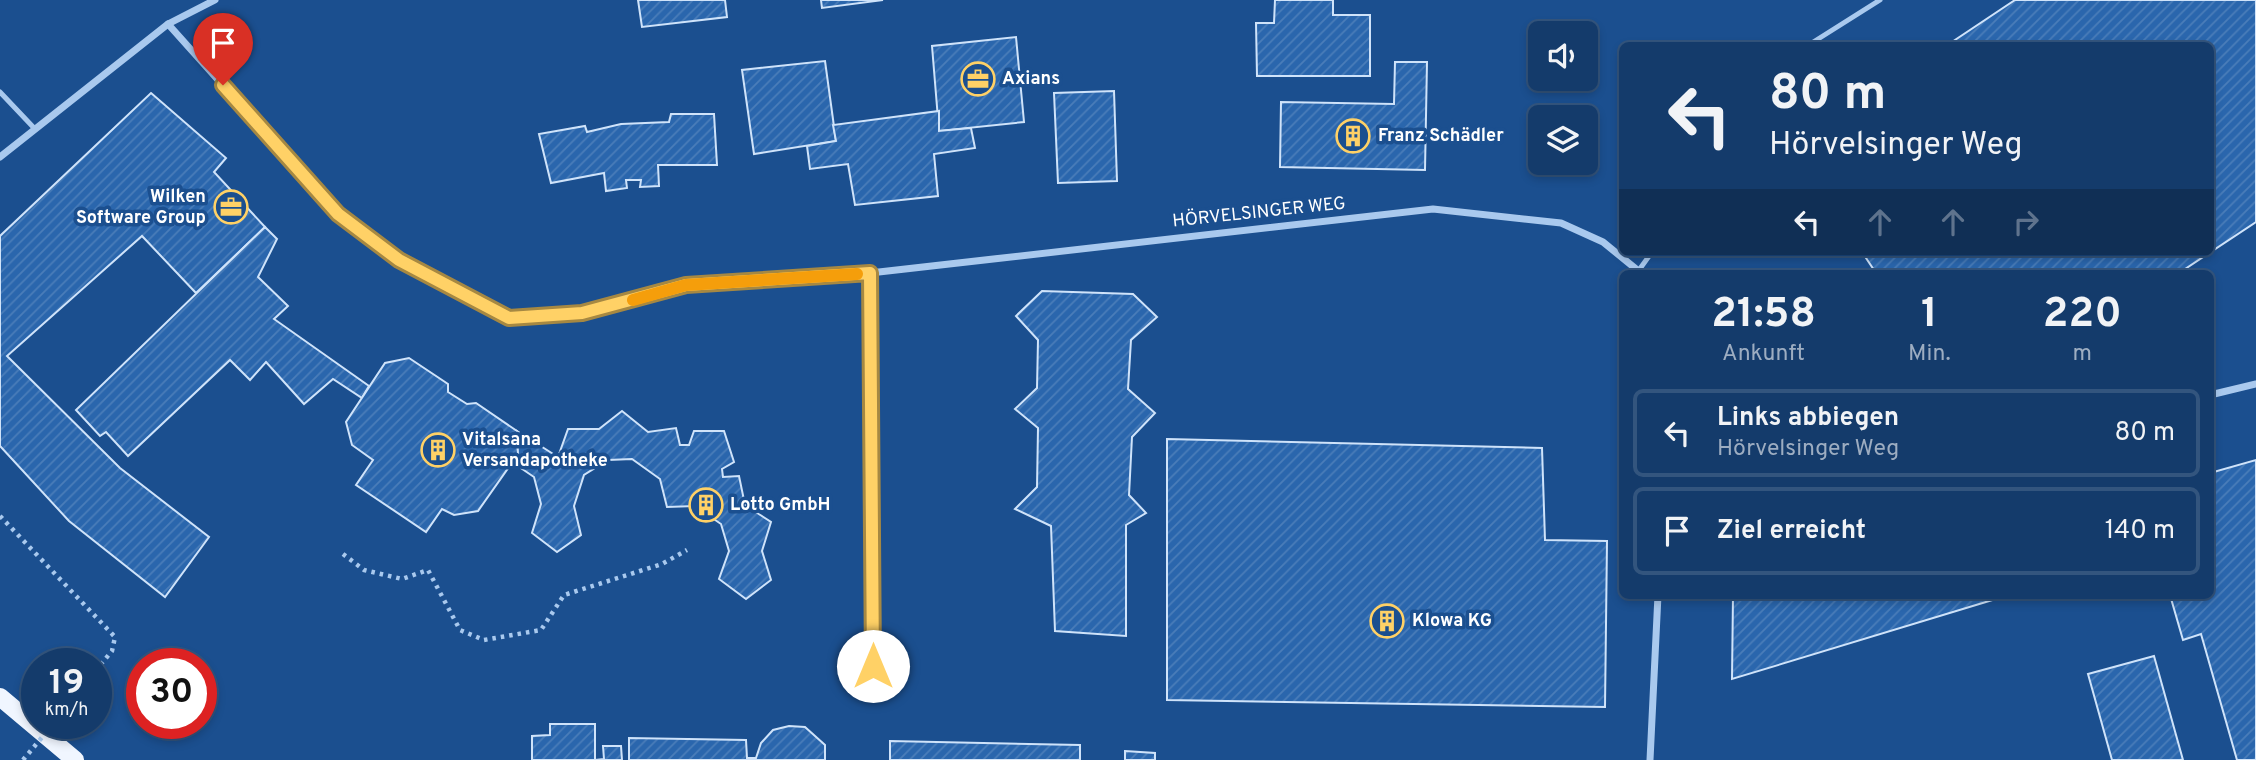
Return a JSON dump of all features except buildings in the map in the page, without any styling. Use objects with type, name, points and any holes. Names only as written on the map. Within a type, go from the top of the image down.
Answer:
[{"type":"main road","points":[[0,697],[75,760]]},
{"type":"street","points":[[0,157],[168,24],[215,0]]},
{"type":"street","name":"HÖRVELSINGER WEG","points":[[168,24],[338,214],[399,260],[509,318],[582,313],[686,285],[870,273],[1433,209],[1561,223],[1603,242],[1619,255]]},
{"type":"street","name":"HÖRVELSINGER WEG","points":[[1621,256],[1639,270]]},
{"type":"street","points":[[870,273],[873,666]]},
{"type":"street","points":[[2214,394],[2256,384]]},
{"type":"street","points":[[1650,760],[1658,599]]},
{"type":"lane","points":[[1813,42],[1880,0]]},
{"type":"lane","points":[[0,92],[35,129]]},
{"type":"path","points":[[0,516],[115,638],[112,651]]},
{"type":"path","points":[[343,554],[364,570],[402,579],[428,570],[460,630],[484,640],[541,630],[564,595],[662,564],[687,550]]},
{"type":"path","points":[[23,760],[41,739]]},
{"type":"slow traffic","points":[[633,300],[686,285],[857,274]]},
{"type":"place","name":"Axians","points":[[978,79]]},
{"type":"place","name":"Franz Schädler","points":[[1353,136]]},
{"type":"place","name":"Wilken Software Group","points":[[231,207]]},
{"type":"place","name":"Vitalsana Versandapotheke","points":[[438,450]]},
{"type":"place","name":"Lotto GmbH","points":[[706,505]]},
{"type":"place","name":"Klowa KG","points":[[1387,621]]},
{"type":"route","points":[[223,85],[338,214],[399,260],[509,318],[582,313],[686,285],[870,273],[873,666]]}]
